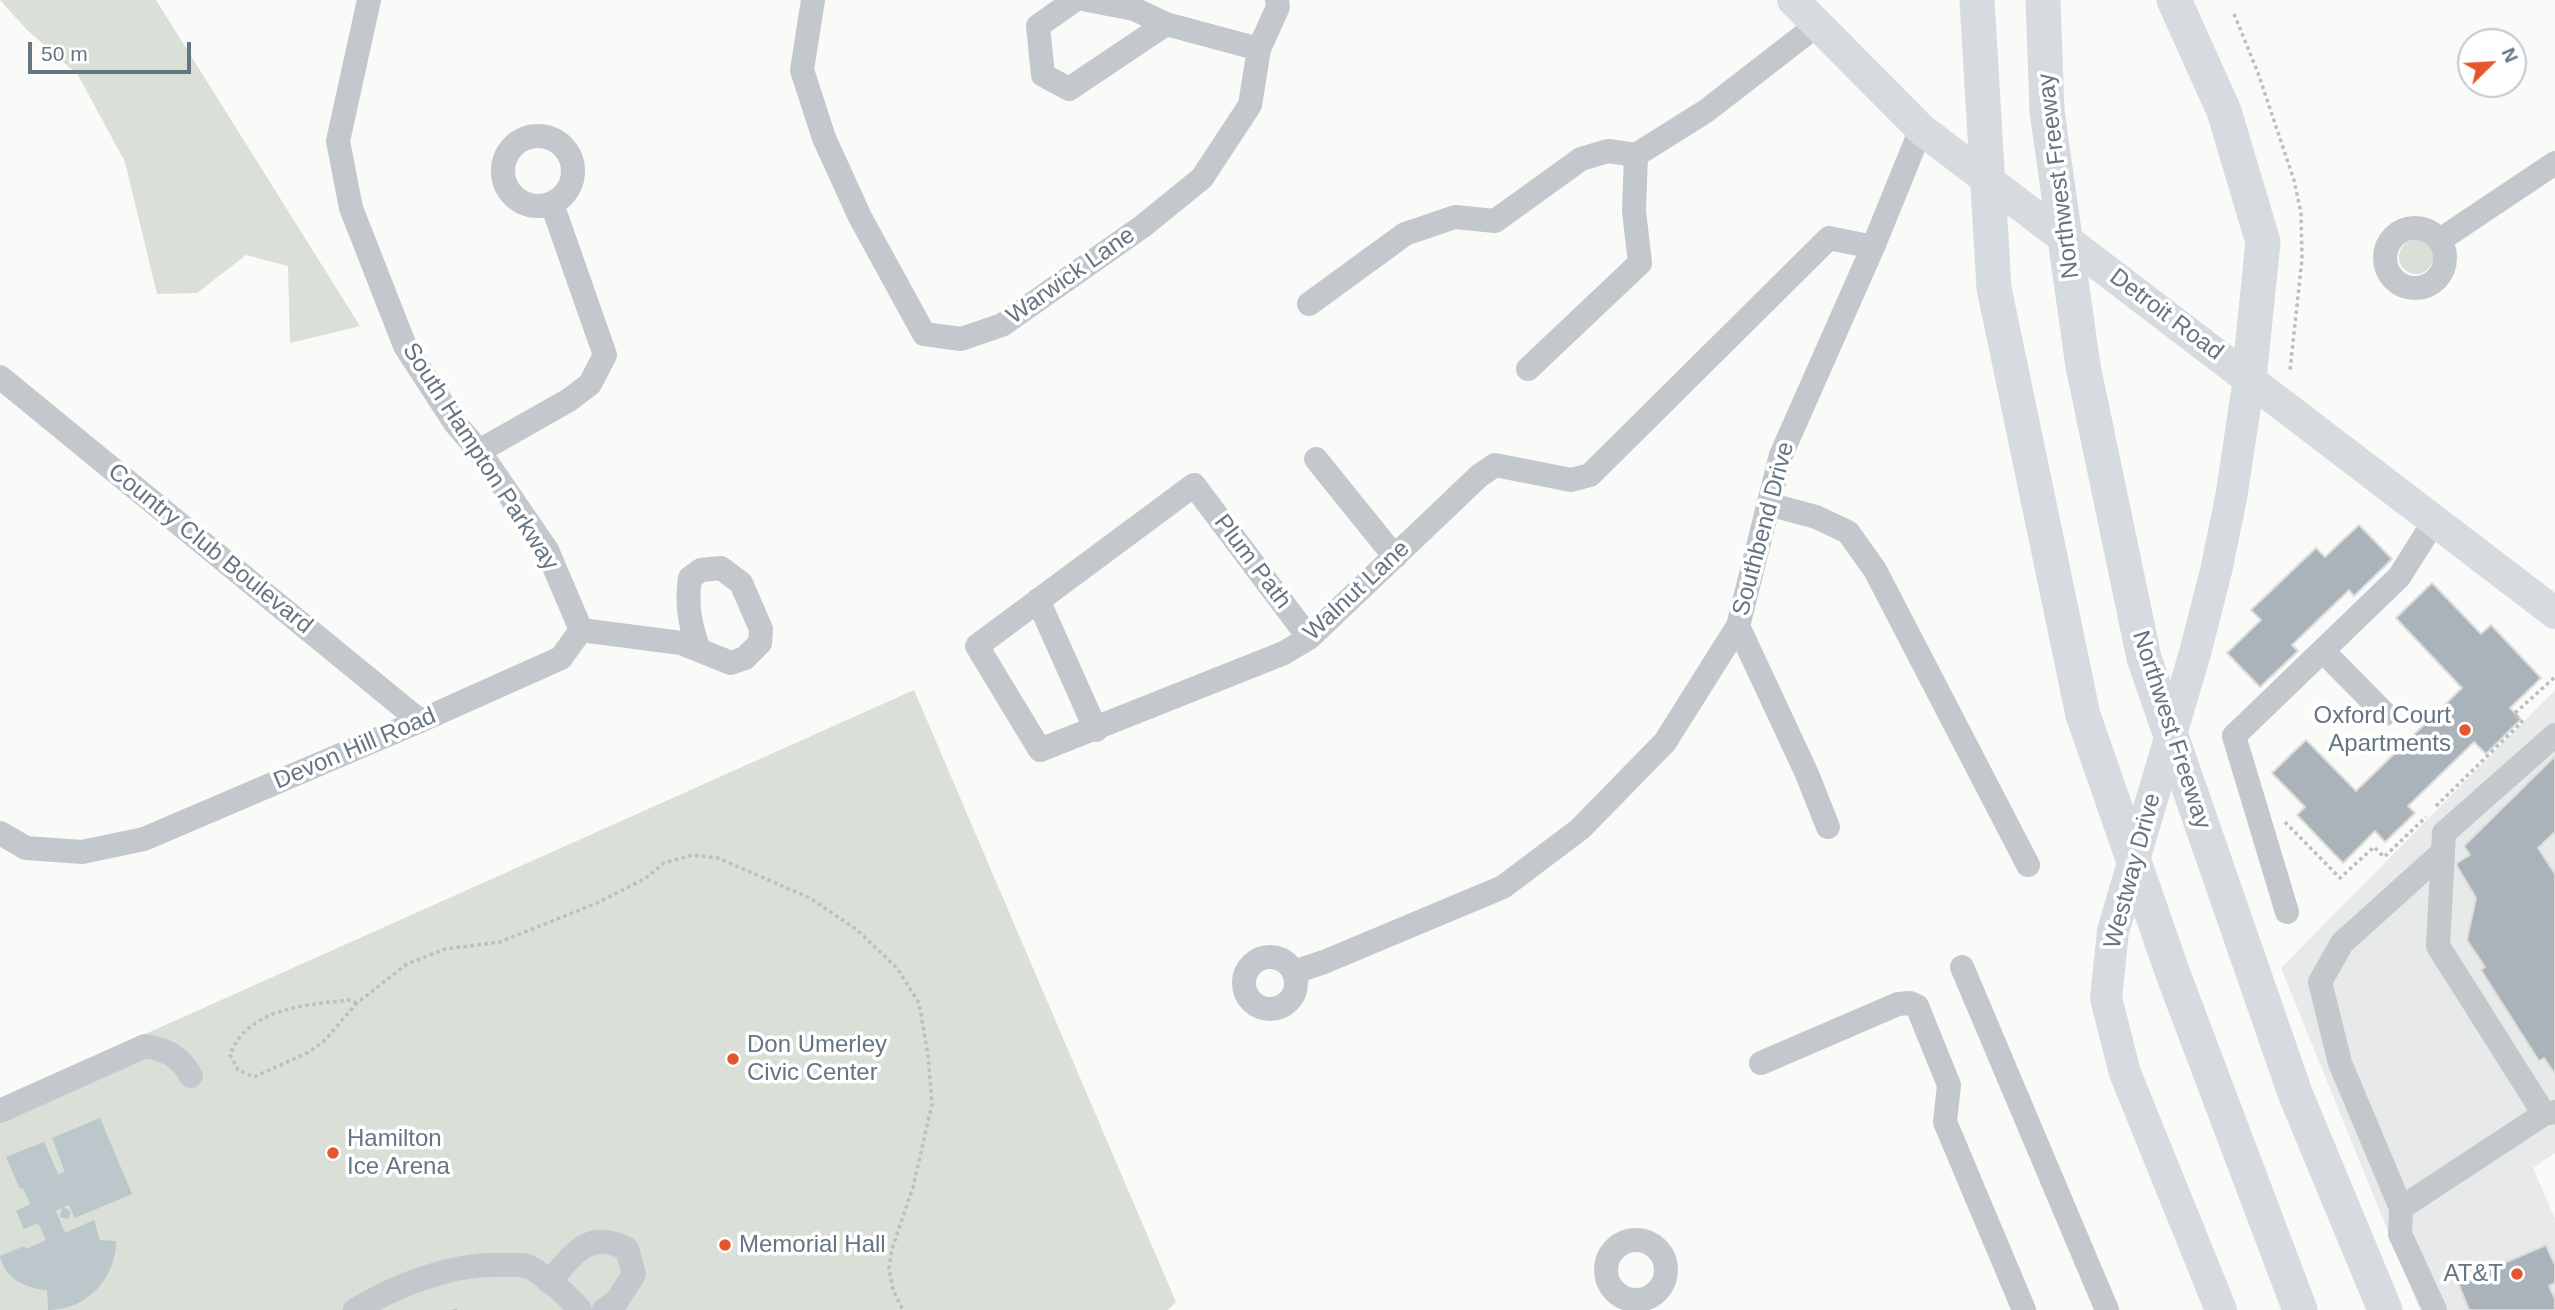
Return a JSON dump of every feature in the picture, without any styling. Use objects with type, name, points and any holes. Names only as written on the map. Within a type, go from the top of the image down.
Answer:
[{"type":"highway","points":[[1977,0],[1994,288],[2083,715],[2173,974],[2300,1310]]},
{"type":"highway","name":"Northwest Freeway","points":[[2043,0],[2048,111],[2082,366],[2144,658],[2295,1093],[2385,1310]]},
{"type":"highway","points":[[2174,0],[2224,111],[2263,242],[2249,379]]},
{"type":"main road","name":"Detroit Road","points":[[1793,0],[1933,138],[2555,612]]},
{"type":"main road","name":"Westway Drive","points":[[2221,1310],[2122,1060],[2106,998],[2117,915],[2216,571],[2231,498],[2249,379]]},
{"type":"street","name":"South Hampton Parkway","points":[[369,0],[338,141],[351,208],[405,346],[455,423],[479,452],[547,550],[581,630]]},
{"type":"street","name":"Warwick Lane","points":[[813,0],[802,70],[829,149],[859,217],[924,334],[961,339],[1002,325],[1143,226],[1202,178],[1250,105],[1259,49],[1278,6],[1277,0]]},
{"type":"street","points":[[1075,0],[1038,26],[1043,75],[1069,89],[1166,24]]},
{"type":"street","points":[[1087,0],[1134,9],[1166,24],[1259,49]]},
{"type":"street","points":[[1309,304],[1405,234],[1455,217],[1495,221],[1581,159],[1608,151],[1636,155],[1706,111],[1816,25]]},
{"type":"street","name":"Southbend Drive","points":[[1294,972],[1503,887],[1580,829],[1665,742],[1738,626],[1781,455],[1873,247],[1933,138]]},
{"type":"street","points":[[1528,369],[1640,263],[1634,211],[1636,155]]},
{"type":"street","points":[[2440,240],[2555,163]]},
{"type":"street","points":[[479,452],[569,400],[590,384],[605,355],[552,204]]},
{"type":"street","name":"Walnut Lane","points":[[1194,485],[978,646],[1040,750],[1096,730],[1284,653],[1309,638],[1479,476],[1495,465],[1571,480],[1590,475],[1829,237],[1873,247]]},
{"type":"street","name":"Country Club Boulevard","points":[[0,377],[420,721]]},
{"type":"street","points":[[1316,459],[1395,557]]},
{"type":"street","name":"Plum Path","points":[[1194,485],[1309,638]]},
{"type":"street","points":[[1768,504],[1816,517],[1848,532],[1875,570],[2028,865]]},
{"type":"street","points":[[2287,912],[2234,736],[2399,577],[2435,520]]},
{"type":"street","points":[[1038,600],[1096,730]]},
{"type":"street","points":[[1738,626],[1807,774],[1828,827]]},
{"type":"street","points":[[581,630],[681,643],[699,650]]},
{"type":"street","name":"Devon Hill Road","points":[[0,833],[26,848],[82,852],[144,839],[561,658],[581,630]]},
{"type":"street","points":[[2323,651],[2385,714]]},
{"type":"street","points":[[2401,1208],[2549,1113],[2438,946],[2444,833],[2555,735]]},
{"type":"street","points":[[2435,1310],[2400,1234],[2401,1208],[2340,1063],[2319,982],[2342,943],[2443,852]]},
{"type":"street","points":[[1962,967],[2107,1310]]},
{"type":"street","points":[[1761,1063],[1898,1004],[1910,1003],[1917,1006],[1949,1085],[1945,1122],[2024,1310]]},
{"type":"street","points":[[0,1111],[145,1046],[167,1050],[184,1063],[191,1076]]},
{"type":"street","points":[[549,1282],[578,1250],[593,1242],[610,1240],[627,1249],[634,1274],[617,1301],[604,1310]]},
{"type":"street","points":[[355,1310],[379,1295],[437,1273],[491,1265],[527,1266],[572,1298],[580,1310]]},
{"type":"path","points":[[2234,14],[2283,145],[2301,213],[2302,259],[2290,370]]},
{"type":"path","points":[[2282,819],[2340,878],[2374,847],[2384,857],[2522,722],[2514,715],[2555,677]]},
{"type":"path","points":[[358,1003],[348,1000],[292,1007],[260,1020],[235,1041],[230,1055],[238,1070],[254,1077],[309,1052],[324,1041],[358,1003],[407,964],[445,949],[500,942],[597,903],[646,878],[664,863],[692,855],[718,858],[810,898],[856,929],[897,968],[919,1003],[928,1055],[932,1104],[913,1187],[892,1249],[889,1268],[893,1290],[903,1310]]},
{"type":"shaded area","points":[[0,0],[156,0],[360,326],[290,343],[288,266],[246,255],[197,293],[157,294],[125,162],[78,75],[27,30]]},
{"type":"shaded area","points":[[2416,240],[2428,245],[2433,257],[2428,269],[2416,274],[2404,269],[2399,257],[2404,245]]},
{"type":"shaded area","points":[[914,690],[1176,1302],[1168,1310],[0,1310],[0,1099]]},
{"type":"shaded area","points":[[2555,690],[2555,1153],[2533,1168],[2555,1219],[2555,1310],[2420,1310],[2281,968]]},
{"type":"shaded area","points":[[100,1118],[132,1194],[75,1218],[69,1205],[64,1207],[71,1212],[68,1219],[60,1217],[62,1208],[56,1211],[65,1233],[94,1220],[100,1240],[116,1241],[115,1255],[105,1280],[96,1290],[75,1305],[48,1310],[47,1290],[24,1285],[11,1276],[2,1264],[0,1256],[46,1240],[38,1223],[24,1229],[16,1211],[30,1204],[6,1157],[44,1142],[58,1174],[65,1172],[52,1138]]},
{"type":"building","name":"Oxford Court Apartments","points":[[2359,525],[2392,559],[2354,596],[2349,590],[2292,645],[2298,651],[2260,687],[2227,653],[2261,620],[2251,610],[2316,548],[2325,557]]},
{"type":"building","name":"Oxford Court Apartments","points":[[2432,583],[2481,634],[2491,625],[2541,678],[2510,708],[2521,719],[2486,754],[2474,742],[2408,806],[2415,813],[2385,842],[2375,831],[2343,863],[2297,815],[2305,807],[2272,773],[2306,740],[2356,791],[2462,688],[2396,618]]},
{"type":"building","points":[[2555,756],[2555,832],[2538,848],[2555,874],[2555,1074],[2544,1058],[2539,1061],[2481,970],[2485,967],[2467,940],[2476,898],[2457,863],[2470,855],[2464,846]]},
{"type":"building","name":"AT&T","points":[[2546,1245],[2555,1265],[2555,1283],[2549,1286],[2555,1299],[2555,1310],[2469,1310],[2458,1283]]},
{"type":"place","name":"Oxford Court Apartments","points":[[2465,730]]},
{"type":"place","name":"Don Umerley Civic Center","points":[[733,1059]]},
{"type":"place","name":"Hamilton Ice Arena","points":[[333,1153]]},
{"type":"place","name":"Memorial Hall","points":[[725,1245]]},
{"type":"place","name":"AT&T","points":[[2517,1274]]}]
